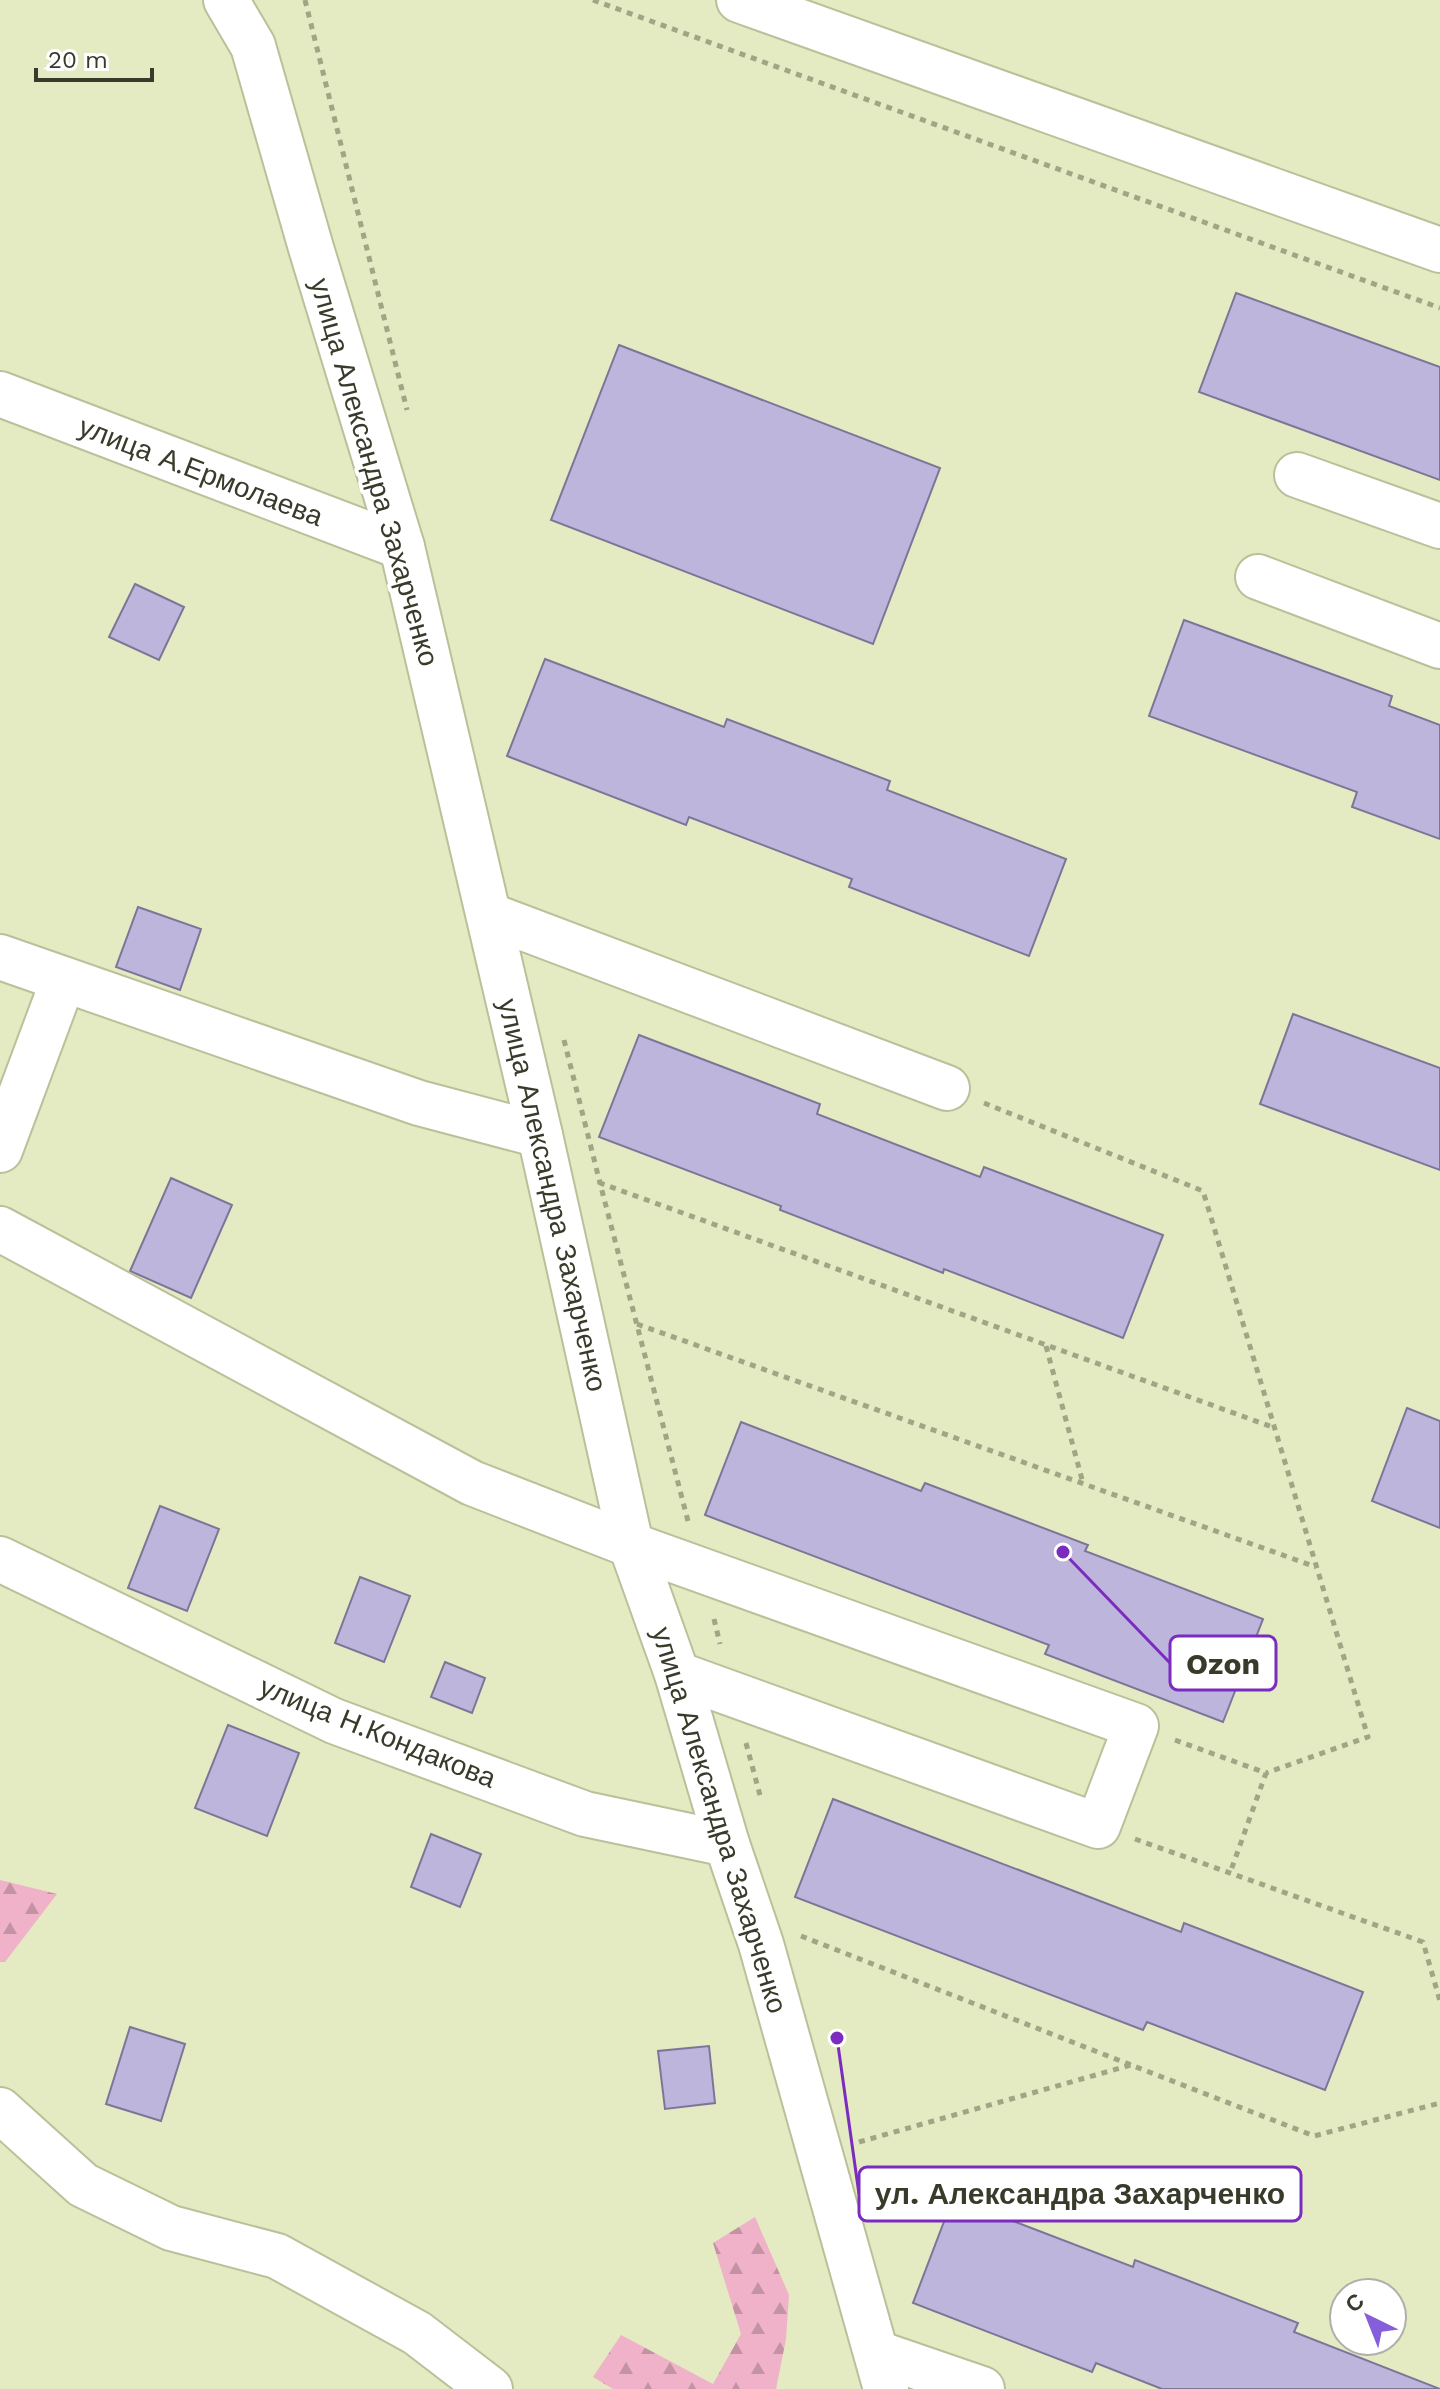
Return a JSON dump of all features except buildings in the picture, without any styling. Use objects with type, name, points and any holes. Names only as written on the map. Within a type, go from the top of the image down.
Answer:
[{"type":"street","name":"улица Александра Захарченко","points":[[226,0],[253,46],[402,547],[540,1135],[631,1545],[677,1674],[727,1844],[761,1944],[881,2371]]},
{"type":"street","points":[[739,0],[1440,250]]},
{"type":"street","name":"улица А.Ермолаева","points":[[0,394],[402,547]]},
{"type":"street","points":[[1297,475],[1440,526]]},
{"type":"street","points":[[1258,577],[1440,646]]},
{"type":"street","points":[[489,915],[947,1088]]},
{"type":"street","points":[[0,957],[419,1103],[540,1135]]},
{"type":"street","points":[[0,1150],[63,981]]},
{"type":"street","points":[[0,1229],[472,1483],[631,1545],[1136,1726],[1098,1826],[677,1674]]},
{"type":"street","name":"улица Н.Кондакова","points":[[0,1559],[334,1721],[585,1814],[727,1844]]},
{"type":"street","points":[[0,2110],[83,2185],[171,2228],[277,2256],[417,2333],[490,2389]]},
{"type":"street","points":[[881,2371],[982,2389]]},
{"type":"path","points":[[593,0],[1440,308]]},
{"type":"path","points":[[947,1088],[1203,1191],[1368,1737],[1266,1773],[1136,1726]]},
{"type":"path","points":[[636,1324],[1316,1567]]},
{"type":"path","points":[[1046,1345],[1084,1484]]},
{"type":"path","points":[[1230,1873],[1266,1773]]},
{"type":"path","points":[[1098,1826],[1423,1942],[1440,2001]]},
{"type":"path","points":[[796,1934],[1314,2136],[1440,2103]]},
{"type":"path","points":[[851,2144],[1131,2065]]},
{"type":"green space","points":[[0,1880],[57,1894],[5,1962],[0,1962]]},
{"type":"green space","points":[[755,2217],[789,2295],[786,2339],[776,2389],[613,2389],[593,2377],[621,2335],[713,2384],[741,2334],[713,2243]]},
{"type":"place","name":"Ozon","points":[[1063,1552]]},
{"type":"place","name":"ул. Александра Захарченко","points":[[837,2038]]}]
